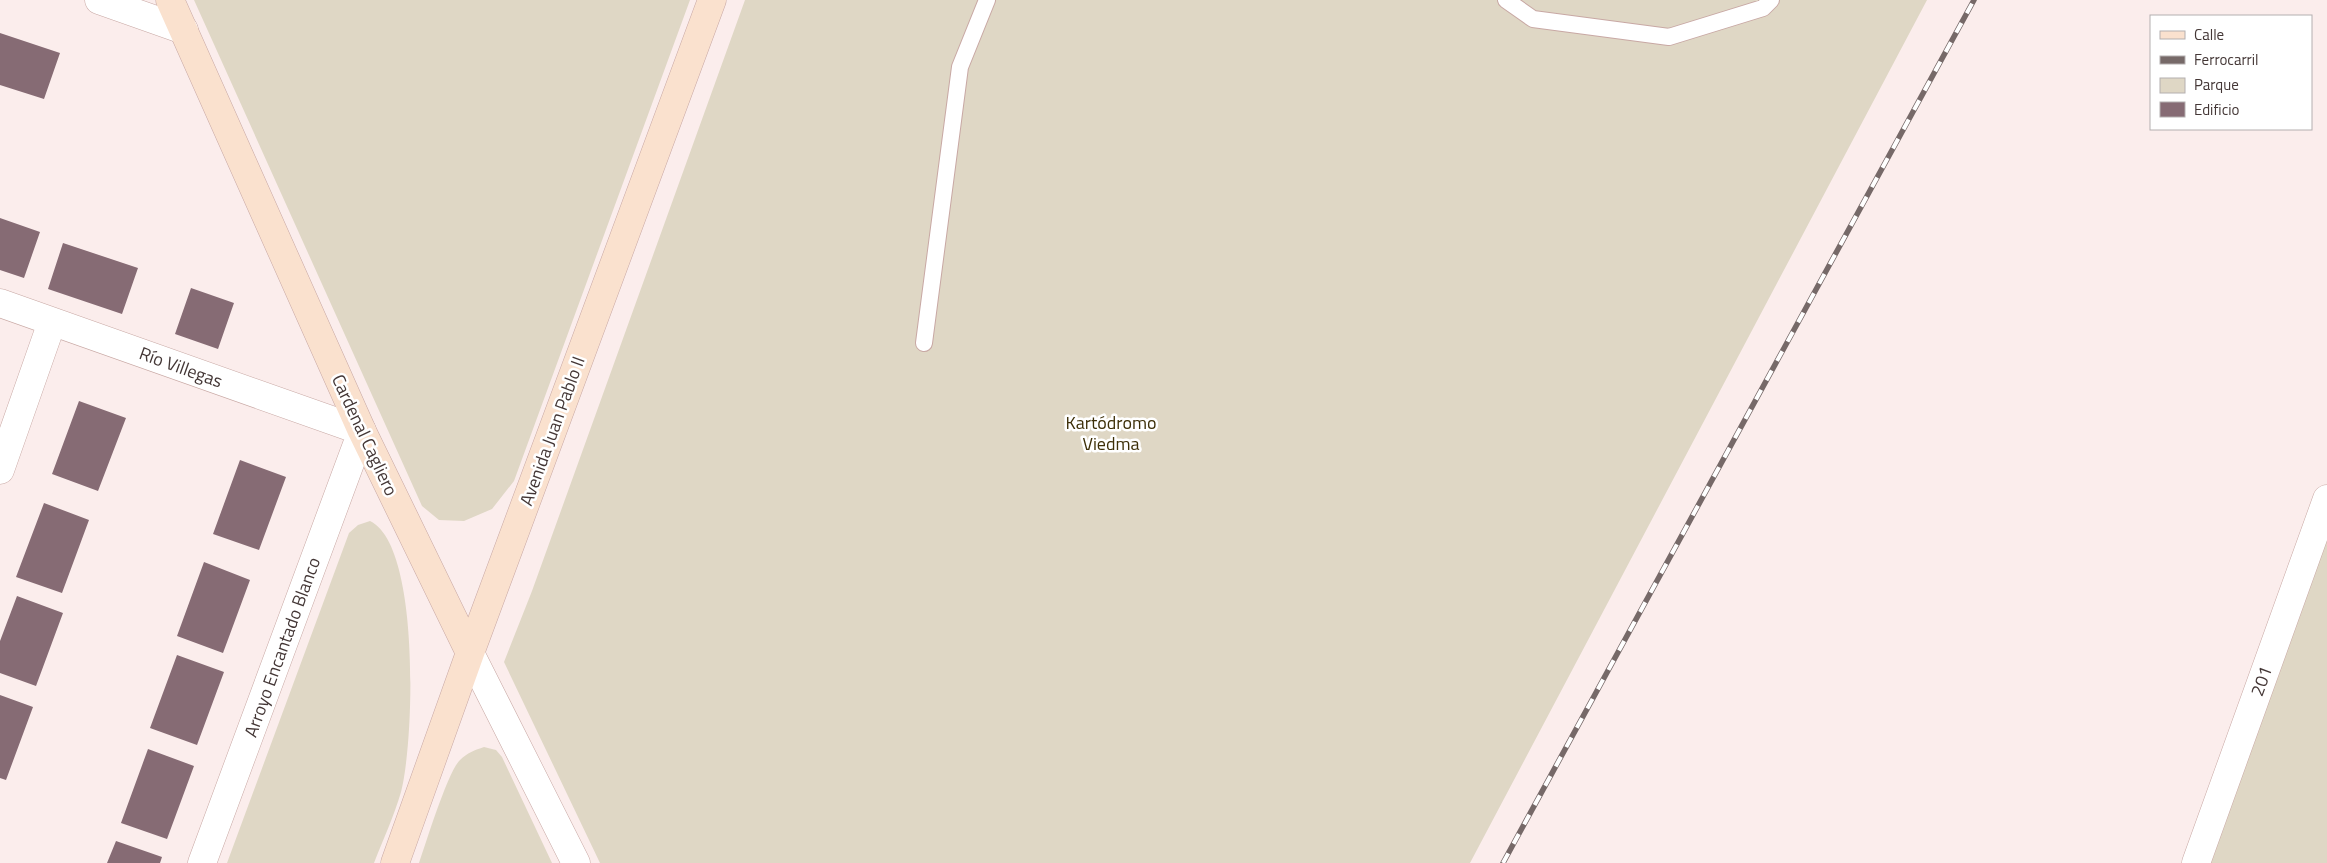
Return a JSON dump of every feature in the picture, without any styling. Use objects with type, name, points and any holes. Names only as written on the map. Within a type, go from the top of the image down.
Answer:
[{"type":"main road","name":"Cardenal Cagliero","points":[[170,0],[362,431],[470,653]]},
{"type":"main road","name":"Avenida Juan Pablo II","points":[[395,863],[470,653],[712,0]]},
{"type":"street","points":[[99,0],[184,30]]},
{"type":"street","name":"Río Villegas","points":[[0,303],[362,431]]},
{"type":"street","points":[[0,470],[52,322]]},
{"type":"street","name":"Arroyo Encantado Blanco","points":[[202,863],[362,431]]},
{"type":"street","name":"201","points":[[2196,863],[2327,499]]},
{"type":"street","name":"Cardenal Cagliero","points":[[470,653],[576,863]]},
{"type":"lane","points":[[924,343],[960,67],[987,0]]},
{"type":"lane","points":[[1506,0],[1533,19],[1670,37],[1763,8],[1771,0]]},
{"type":"green space","points":[[194,0],[690,0],[514,481],[492,509],[464,521],[439,520],[422,506]]},
{"type":"green space","name":"Kartódromo Viedma","points":[[745,0],[1927,0],[1470,863],[600,863],[504,662],[532,591]]},
{"type":"green space","points":[[2327,499],[2327,863],[2196,863]]},
{"type":"green space","points":[[370,521],[387,538],[398,567],[406,604],[410,647],[409,732],[401,792],[374,863],[227,863],[349,533],[358,525]]},
{"type":"green space","points":[[484,747],[496,750],[502,757],[552,863],[419,863],[444,792],[455,767],[465,755]]},
{"type":"building","points":[[0,33],[60,53],[44,99],[0,85]]},
{"type":"building","points":[[0,218],[40,232],[24,278],[0,270]]},
{"type":"building","points":[[63,243],[138,268],[122,314],[48,289]]},
{"type":"building","points":[[191,288],[234,303],[218,349],[175,334]]},
{"type":"building","points":[[79,401],[126,418],[98,491],[52,474]]},
{"type":"building","points":[[240,460],[286,477],[259,550],[213,534]]},
{"type":"building","points":[[44,503],[89,520],[62,593],[16,577]]},
{"type":"building","points":[[204,562],[250,580],[223,653],[177,636]]},
{"type":"building","points":[[17,596],[63,613],[36,686],[0,673],[0,641]]},
{"type":"building","points":[[177,655],[224,672],[197,745],[150,728]]},
{"type":"building","points":[[0,695],[33,707],[6,780],[0,778]]},
{"type":"building","points":[[148,749],[194,766],[167,839],[121,823]]},
{"type":"building","points":[[116,841],[162,857],[160,863],[107,863]]},
{"type":"railway","points":[[1503,863],[1974,0]]}]
